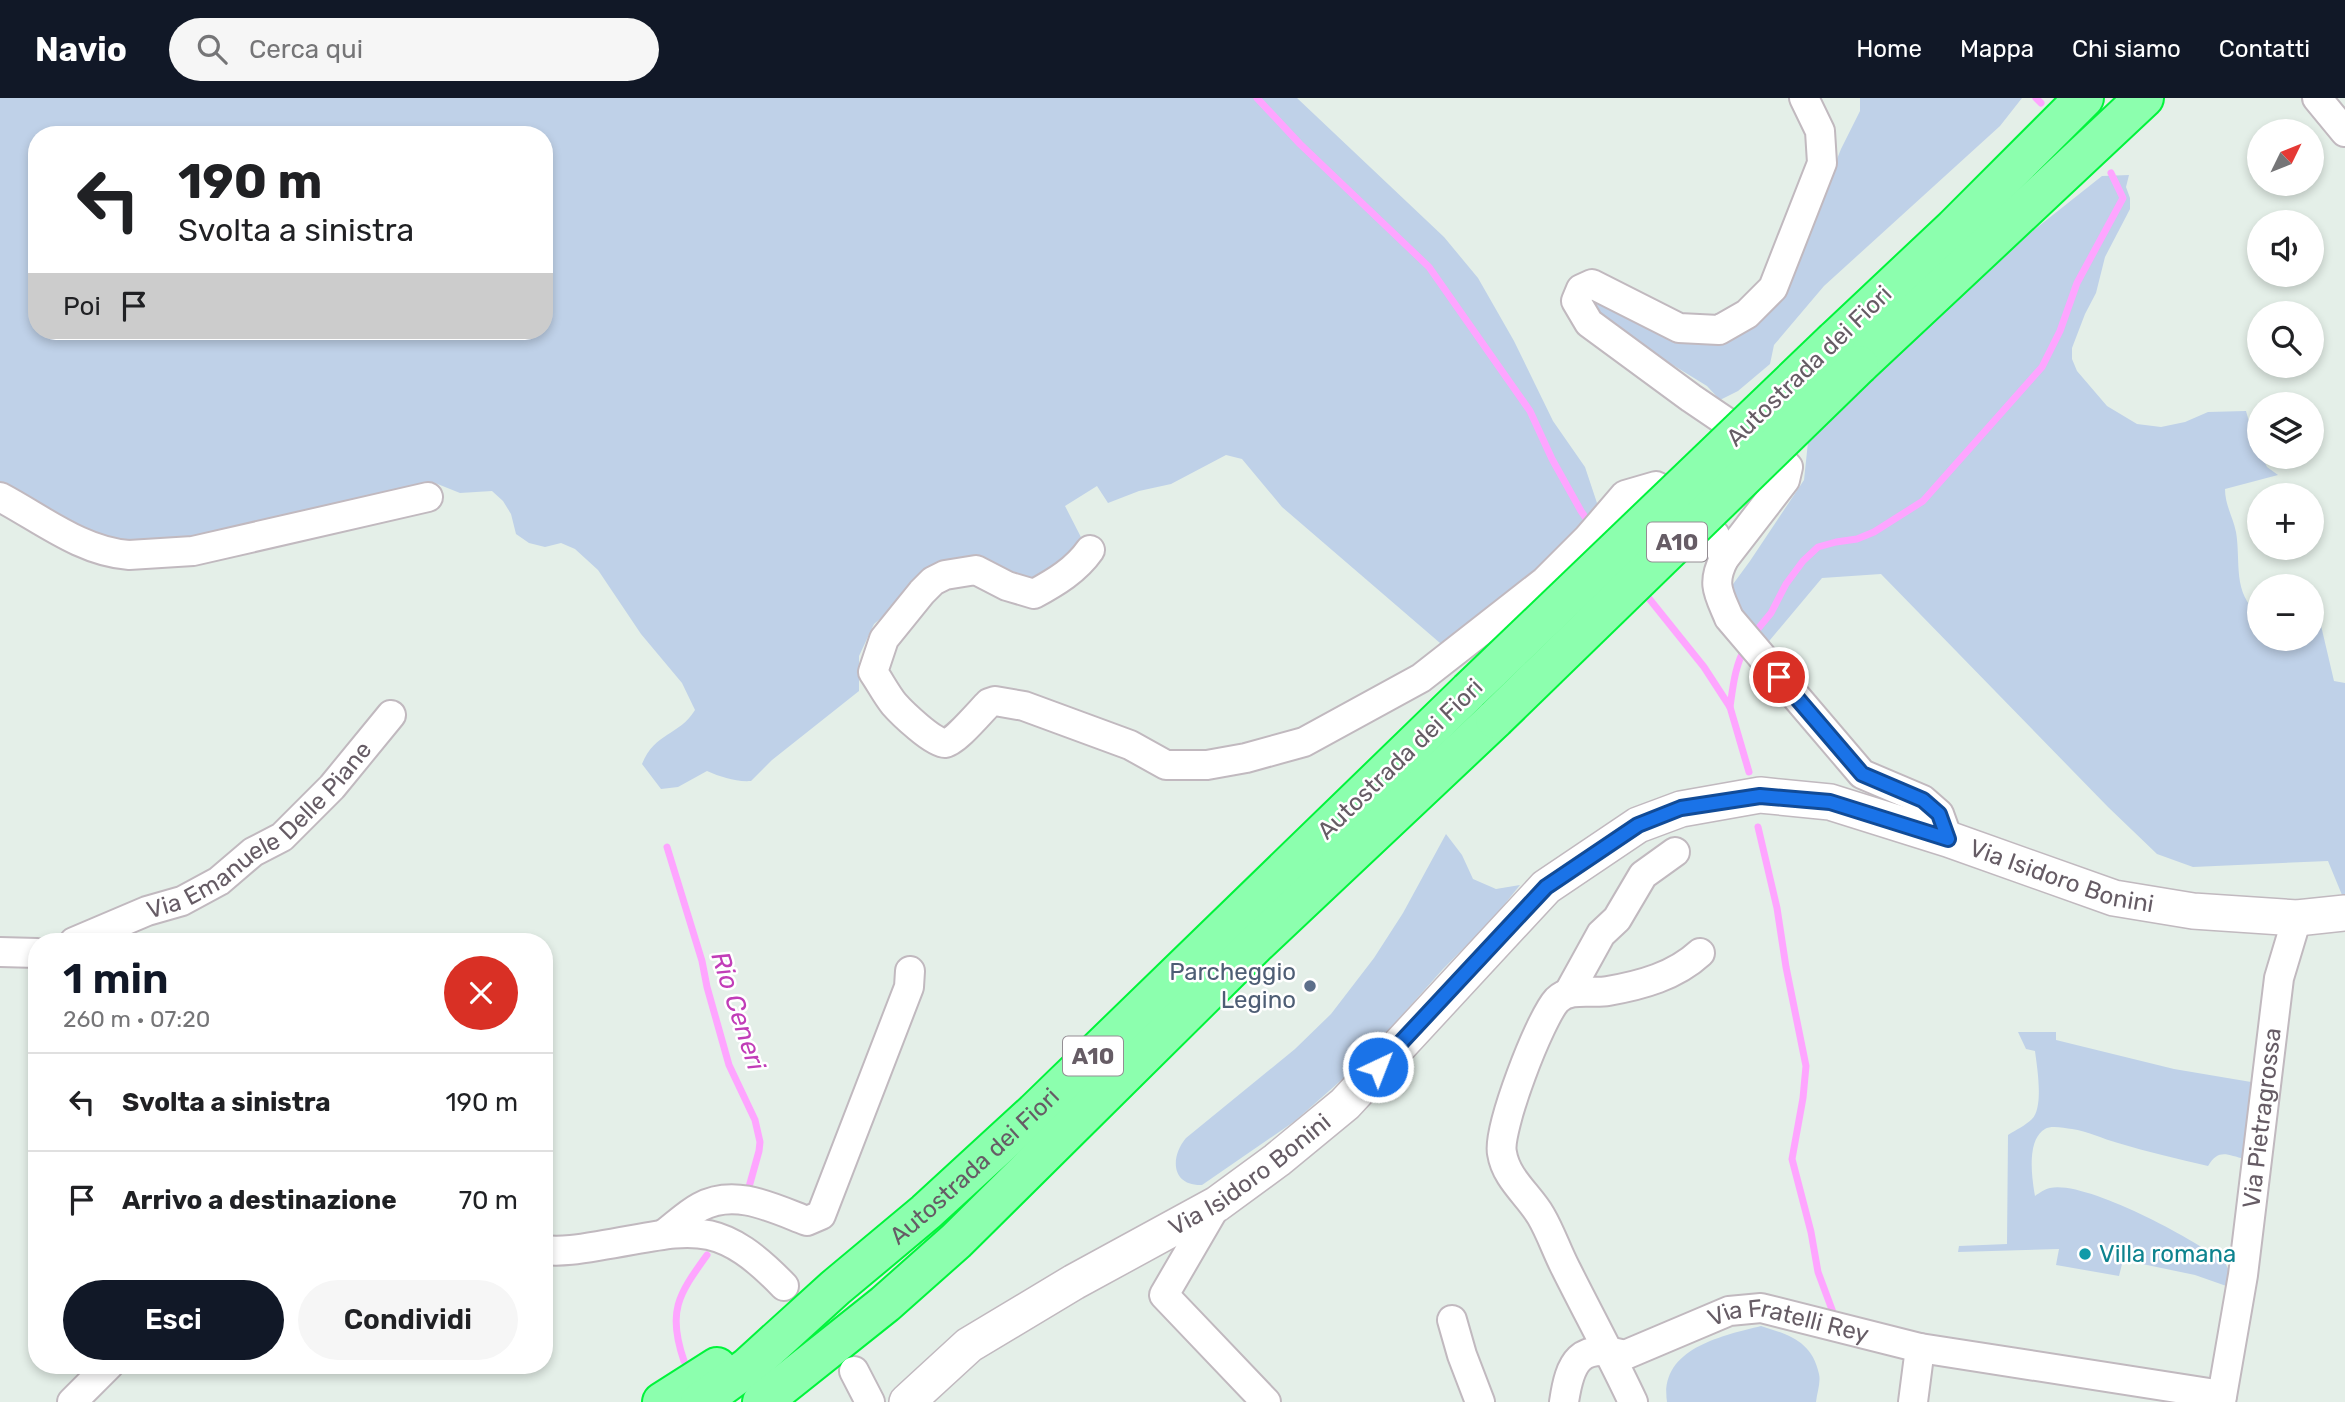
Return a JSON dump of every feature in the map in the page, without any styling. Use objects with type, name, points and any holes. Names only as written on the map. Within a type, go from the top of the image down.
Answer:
[{"type":"highway","name":"Autostrada dei Fiori","points":[[762,1402],[885,1304],[956,1241],[1255,945],[1495,719],[1847,353],[1954,228],[2084,98]]},
{"type":"highway","name":"Autostrada dei Fiori","points":[[699,1402],[748,1367],[835,1288],[926,1212],[1035,1112],[1469,691],[1847,353],[2144,98]]},
{"type":"highway","name":"A10","points":[[662,1402],[835,1288]]},
{"type":"street","points":[[1804,98],[1820,131],[1822,163],[1773,288],[1747,314],[1719,330],[1679,328],[1592,284],[1581,289],[1576,301],[1589,323],[1690,398],[1781,459],[1788,467],[1785,480],[1724,559],[1718,571],[1716,587],[1729,618],[1862,774],[1923,800],[1939,814],[1948,839]]},
{"type":"street","points":[[2318,98],[2345,132]]},
{"type":"street","points":[[1090,550],[1082,562],[1054,583],[1034,593],[1007,586],[976,570],[945,575],[933,581],[884,639],[873,672],[893,703],[941,743],[947,743],[955,737],[989,704],[1004,702],[1024,706],[1130,745],[1166,765],[1207,765],[1246,758],[1304,742],[1421,678],[1545,581],[1588,538],[1625,495],[1656,486],[1682,502],[1715,535],[1724,559]]},
{"type":"street","points":[[0,497],[78,541],[129,555],[193,551],[428,497]]},
{"type":"street","name":"Via Emanuele Delle Piane","points":[[95,933],[147,911],[182,901],[219,881],[253,852],[282,837],[332,786],[391,715]]},
{"type":"street","name":"Via Isidoro Bonini","points":[[907,1402],[969,1345],[1074,1282],[1217,1204],[1277,1160],[1345,1104],[1546,887],[1638,825],[1681,808],[1760,796],[1830,802],[1948,839],[2114,898],[2193,911],[2297,918],[2345,913]]},
{"type":"street","points":[[1633,1402],[1563,1265],[1541,1214],[1514,1182],[1501,1152],[1508,1115],[1543,1023],[1558,999],[1569,992],[1601,934],[1617,919],[1643,875],[1675,852]]},
{"type":"street","name":"Via Pietragrossa","points":[[2222,1398],[2243,1275],[2279,978],[2297,918]]},
{"type":"street","points":[[0,952],[28,953]]},
{"type":"street","points":[[1569,992],[1605,992],[1658,978],[1679,970],[1700,953]]},
{"type":"street","points":[[664,1234],[702,1206],[739,1198],[807,1221],[821,1215],[909,987],[910,971]]},
{"type":"street","points":[[1217,1204],[1164,1295],[1265,1402]]},
{"type":"street","points":[[553,1250],[570,1251],[664,1234],[696,1232],[724,1238],[751,1254],[784,1286]]},
{"type":"street","name":"Via Fratelli Rey","points":[[1564,1402],[1571,1368],[1578,1359],[1609,1351],[1625,1355],[1728,1311],[1761,1308],[1920,1348],[2222,1398]]},
{"type":"street","points":[[1452,1320],[1480,1402]]},
{"type":"street","points":[[1913,1402],[1920,1348]]},
{"type":"street","points":[[854,1371],[870,1402]]},
{"type":"street","points":[[72,1402],[100,1374]]},
{"type":"shaded area","points":[[0,98],[1297,98],[1444,237],[1478,278],[1514,341],[1553,421],[1585,467],[1599,509],[1580,536],[1447,649],[1282,507],[1242,459],[1226,455],[1171,484],[1139,491],[1108,503],[1097,486],[1065,506],[1084,543],[1063,564],[1035,579],[1020,578],[989,568],[906,597],[874,624],[859,656],[859,691],[772,760],[751,781],[728,779],[707,771],[678,787],[661,789],[642,764],[654,746],[682,725],[695,710],[682,683],[641,634],[598,570],[575,549],[561,543],[545,547],[529,543],[516,534],[511,514],[503,501],[492,491],[460,493],[435,483],[247,530],[131,545],[87,532],[0,481]]},
{"type":"shaded area","points":[[1860,98],[2022,98],[2000,126],[1824,286],[1774,345],[1770,364],[1738,391],[1720,400],[1707,386],[1603,322],[1590,301],[1601,297],[1715,341],[1818,207],[1841,149],[1860,111]]},
{"type":"shaded area","points":[[2129,175],[2126,187],[2130,209],[2105,257],[2096,293],[2072,348],[2072,359],[2077,371],[2107,406],[2137,424],[2161,427],[2185,422],[2208,412],[2246,411],[2247,469],[2270,469],[2278,475],[2225,489],[2236,532],[2241,587],[2247,601],[2247,651],[2324,651],[2324,638],[2334,681],[2345,683],[2345,894],[2342,895],[2328,861],[2193,867],[2157,854],[1881,574],[1822,578],[1765,646],[1732,610],[1728,591],[1804,480],[1808,442],[1831,417],[2029,234],[2102,176]]},
{"type":"shaded area","points":[[1446,834],[1462,855],[1473,879],[1496,889],[1520,885],[1492,920],[1443,969],[1355,1068],[1295,1121],[1202,1185],[1184,1181],[1176,1169],[1176,1161],[1186,1138],[1295,1049],[1331,1014],[1374,958],[1403,913]]},
{"type":"shaded area","points":[[2018,1032],[2056,1032],[2056,1040],[2174,1069],[2257,1083],[2245,1159],[2220,1155],[2208,1166],[2078,1130],[2054,1127],[2039,1134],[2033,1151],[2035,1196],[2050,1188],[2067,1188],[2114,1202],[2140,1214],[2190,1240],[2225,1263],[2230,1272],[2232,1288],[2195,1275],[2123,1260],[2119,1276],[2056,1265],[2059,1249],[1958,1252],[1959,1246],[2007,1244],[2008,1135],[2032,1119],[2039,1096],[2035,1051],[2026,1049]]},
{"type":"shaded area","points":[[1761,1326],[1790,1336],[1811,1354],[1819,1377],[1816,1402],[1667,1402],[1667,1384],[1673,1369],[1683,1357],[1712,1340]]},
{"type":"waterway","points":[[1257,98],[1300,144],[1429,267],[1530,411],[1552,459],[1590,524]]},
{"type":"waterway","points":[[2036,98],[2041,103]]},
{"type":"waterway","points":[[1752,636],[1771,613],[1786,584],[1803,561],[1818,547],[1857,539],[1874,532],[1923,501],[2042,367],[2060,331],[2077,283],[2123,198],[2111,173]]},
{"type":"waterway","points":[[1643,591],[1704,667],[1730,707],[1749,772]]},
{"type":"waterway","points":[[1730,707],[1733,683],[1746,646]]},
{"type":"waterway","points":[[1758,827],[1777,908],[1806,1066],[1792,1159],[1811,1232],[1818,1272],[1834,1315]]},
{"type":"waterway","name":"Rio Ceneri","points":[[667,847],[702,961],[729,1065],[755,1120],[760,1142],[749,1187]]},
{"type":"waterway","name":"Rio Ceneri","points":[[684,1361],[676,1329],[678,1305],[682,1293],[707,1255]]},
{"type":"place","name":"Parcheggio Legino","points":[[1310,986]]},
{"type":"place","name":"Villa romana","points":[[2085,1254]]},
{"type":"route","points":[[1378,1067],[1546,887],[1638,825],[1681,808],[1760,796],[1830,802],[1948,839],[1939,814],[1923,800],[1862,774],[1779,677]]}]
